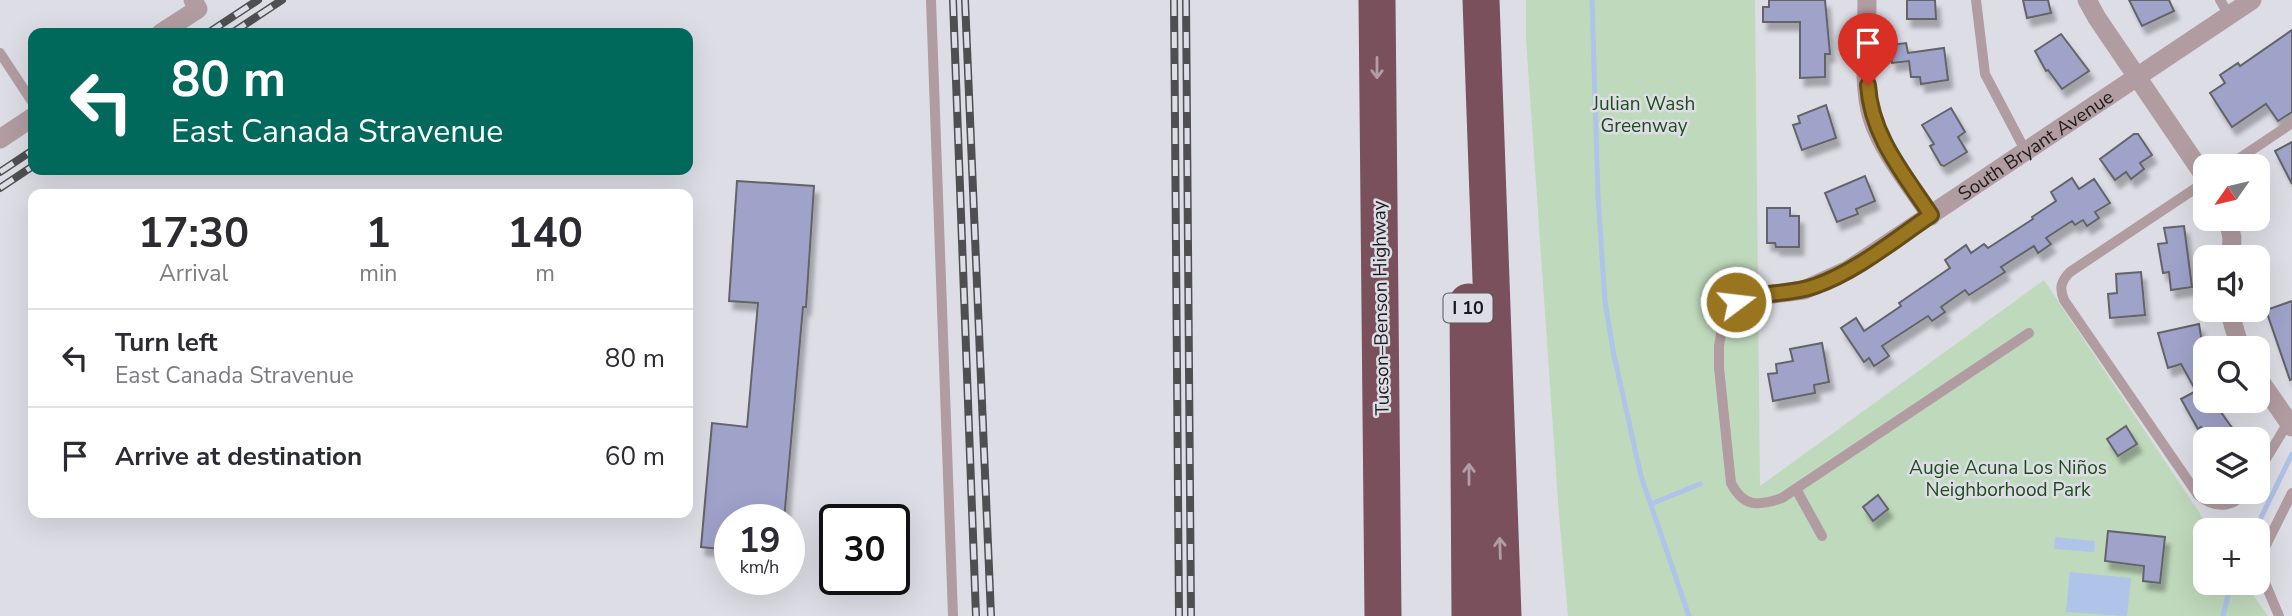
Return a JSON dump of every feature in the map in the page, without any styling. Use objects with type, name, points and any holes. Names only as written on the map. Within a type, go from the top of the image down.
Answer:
[{"type":"highway","name":"Tucson–Benson Highway","points":[[1377,0],[1383,616]]},
{"type":"highway","name":"I 10","points":[[1465,0],[1470,616]]},
{"type":"highway","points":[[1481,0],[1503,616]]},
{"type":"highway","points":[[1372,616],[1382,478]]},
{"type":"street","points":[[1867,0],[1868,85],[1872,119],[1888,150],[1931,215]]},
{"type":"street","points":[[2087,0],[2193,162]]},
{"type":"street","name":"South Bryant Avenue","points":[[1736,302],[1749,297],[1804,290],[1830,280],[2137,77],[2225,7],[2252,0]]},
{"type":"street","points":[[167,28],[198,4]]},
{"type":"street","points":[[0,139],[28,120]]},
{"type":"street","points":[[2270,393],[2291,421]]},
{"type":"lane","points":[[931,0],[953,616]]},
{"type":"lane","points":[[1976,0],[1985,74],[2026,152]]},
{"type":"lane","points":[[0,53],[28,95]]},
{"type":"lane","points":[[2246,154],[2292,123]]},
{"type":"lane","points":[[2193,188],[2070,272],[2063,279],[2061,293],[2193,488]]},
{"type":"lane","points":[[1736,302],[1723,322],[1719,368],[1731,483],[1745,502],[1782,498],[2029,333]]},
{"type":"lane","points":[[2270,453],[2291,421]]},
{"type":"lane","points":[[1796,489],[1822,536]]},
{"type":"lane","points":[[2279,616],[2263,578],[2264,549],[2292,493]]},
{"type":"green space","points":[[1526,0],[1755,0],[1760,486],[2044,280],[2203,518],[2193,518],[2193,595],[2253,595],[2268,616],[1568,616],[1526,39]]},
{"type":"water","points":[[2055,537],[2095,541],[2094,552],[2054,549]]},
{"type":"water","points":[[2070,572],[2131,578],[2127,616],[2066,612]]},
{"type":"building","points":[[1769,0],[1825,0],[1830,54],[1825,54],[1825,77],[1800,78],[1800,22],[1763,22],[1763,7],[1769,7]]},
{"type":"building","points":[[1907,0],[1935,0],[1936,19],[1907,19]]},
{"type":"building","points":[[2023,0],[2048,0],[2051,13],[2027,18]]},
{"type":"building","points":[[2129,0],[2169,0],[2174,11],[2142,26]]},
{"type":"building","points":[[2292,30],[2292,112],[2278,121],[2266,104],[2232,127],[2210,93],[2225,83],[2220,75],[2238,63],[2240,66]]},
{"type":"building","points":[[2061,34],[2089,71],[2062,89],[2048,70],[2046,71],[2035,51]]},
{"type":"building","points":[[1906,43],[1908,53],[1944,48],[1948,80],[1921,84],[1920,77],[1911,77],[1909,61],[1892,63],[1890,45]]},
{"type":"building","points":[[1826,105],[1836,138],[1802,150],[1793,125],[1800,123],[1798,116]]},
{"type":"building","points":[[1951,108],[1965,132],[1958,137],[1967,152],[1944,166],[1930,146],[1934,144],[1922,125]]},
{"type":"building","points":[[2134,134],[2138,134],[2152,155],[2140,163],[2144,169],[2131,179],[2126,172],[2115,180],[2100,159]]},
{"type":"building","points":[[2292,142],[2292,184],[2275,151]]},
{"type":"building","points":[[1865,176],[1875,201],[1856,209],[1858,214],[1837,222],[1825,193]]},
{"type":"building","points":[[2072,178],[2079,189],[2094,179],[2110,203],[2095,212],[2099,218],[2087,226],[2083,220],[2075,225],[2072,221],[2046,238],[2051,244],[2038,253],[2034,246],[2001,267],[2005,272],[1969,295],[1965,290],[1941,307],[1945,312],[1932,321],[1928,316],[1882,346],[1889,356],[1874,366],[1869,358],[1864,362],[1841,328],[1856,318],[1864,331],[1950,268],[1945,260],[1966,245],[1971,253],[1984,244],[1988,248],[2033,219],[2032,217],[2056,201],[2051,192]]},
{"type":"building","points":[[737,181],[814,186],[806,307],[803,307],[785,504],[714,504],[714,548],[701,547],[712,423],[747,427],[758,303],[729,301]]},
{"type":"building","points":[[1767,208],[1790,208],[1790,216],[1799,216],[1799,247],[1776,247],[1775,243],[1767,243]]},
{"type":"building","points":[[2184,226],[2192,287],[2171,290],[2169,272],[2163,273],[2158,244],[2167,243],[2164,228]]},
{"type":"building","points":[[2141,272],[2145,315],[2110,318],[2108,294],[2117,293],[2116,274]]},
{"type":"building","points":[[2292,301],[2290,380],[2270,322],[2270,309]]},
{"type":"building","points":[[2199,324],[2201,336],[2193,336],[2193,386],[2181,364],[2168,368],[2158,333]]},
{"type":"building","points":[[1822,343],[1829,382],[1814,385],[1815,393],[1773,401],[1768,374],[1777,373],[1776,364],[1793,361],[1790,349]]},
{"type":"building","points":[[2193,393],[2193,413],[2222,413],[2231,427],[2197,427],[2181,399]]},
{"type":"building","points":[[2126,426],[2137,444],[2118,456],[2107,439]]},
{"type":"building","points":[[1878,495],[1888,509],[1873,521],[1863,507]]},
{"type":"building","points":[[2108,531],[2165,537],[2160,583],[2143,581],[2144,566],[2105,561]]},
{"type":"waterway","points":[[1592,0],[1598,196],[1605,301],[1613,351],[1641,476],[1689,616]]},
{"type":"waterway","points":[[2261,518],[2292,454]]},
{"type":"waterway","points":[[1651,504],[1700,484]]},
{"type":"waterway","points":[[2223,616],[2228,595]]},
{"type":"railway","points":[[216,28],[258,0]]},
{"type":"railway","points":[[240,28],[282,0]]},
{"type":"railway","points":[[953,0],[976,616]]},
{"type":"railway","points":[[965,0],[991,616]]},
{"type":"railway","points":[[1174,0],[1179,616]]},
{"type":"railway","points":[[1186,0],[1191,616]]},
{"type":"railway","points":[[0,172],[28,153]]},
{"type":"railway","points":[[0,188],[28,169]]},
{"type":"route","points":[[1736,302],[1770,293],[1804,290],[1830,280],[1931,215],[1879,135],[1872,119],[1868,85]]},
{"type":"park label","name":"Julian Wash Greenway","points":[[1644,114]]},
{"type":"park label","name":"Augie Acuna Los Niños Neighborhood Park","points":[[2008,478]]}]
